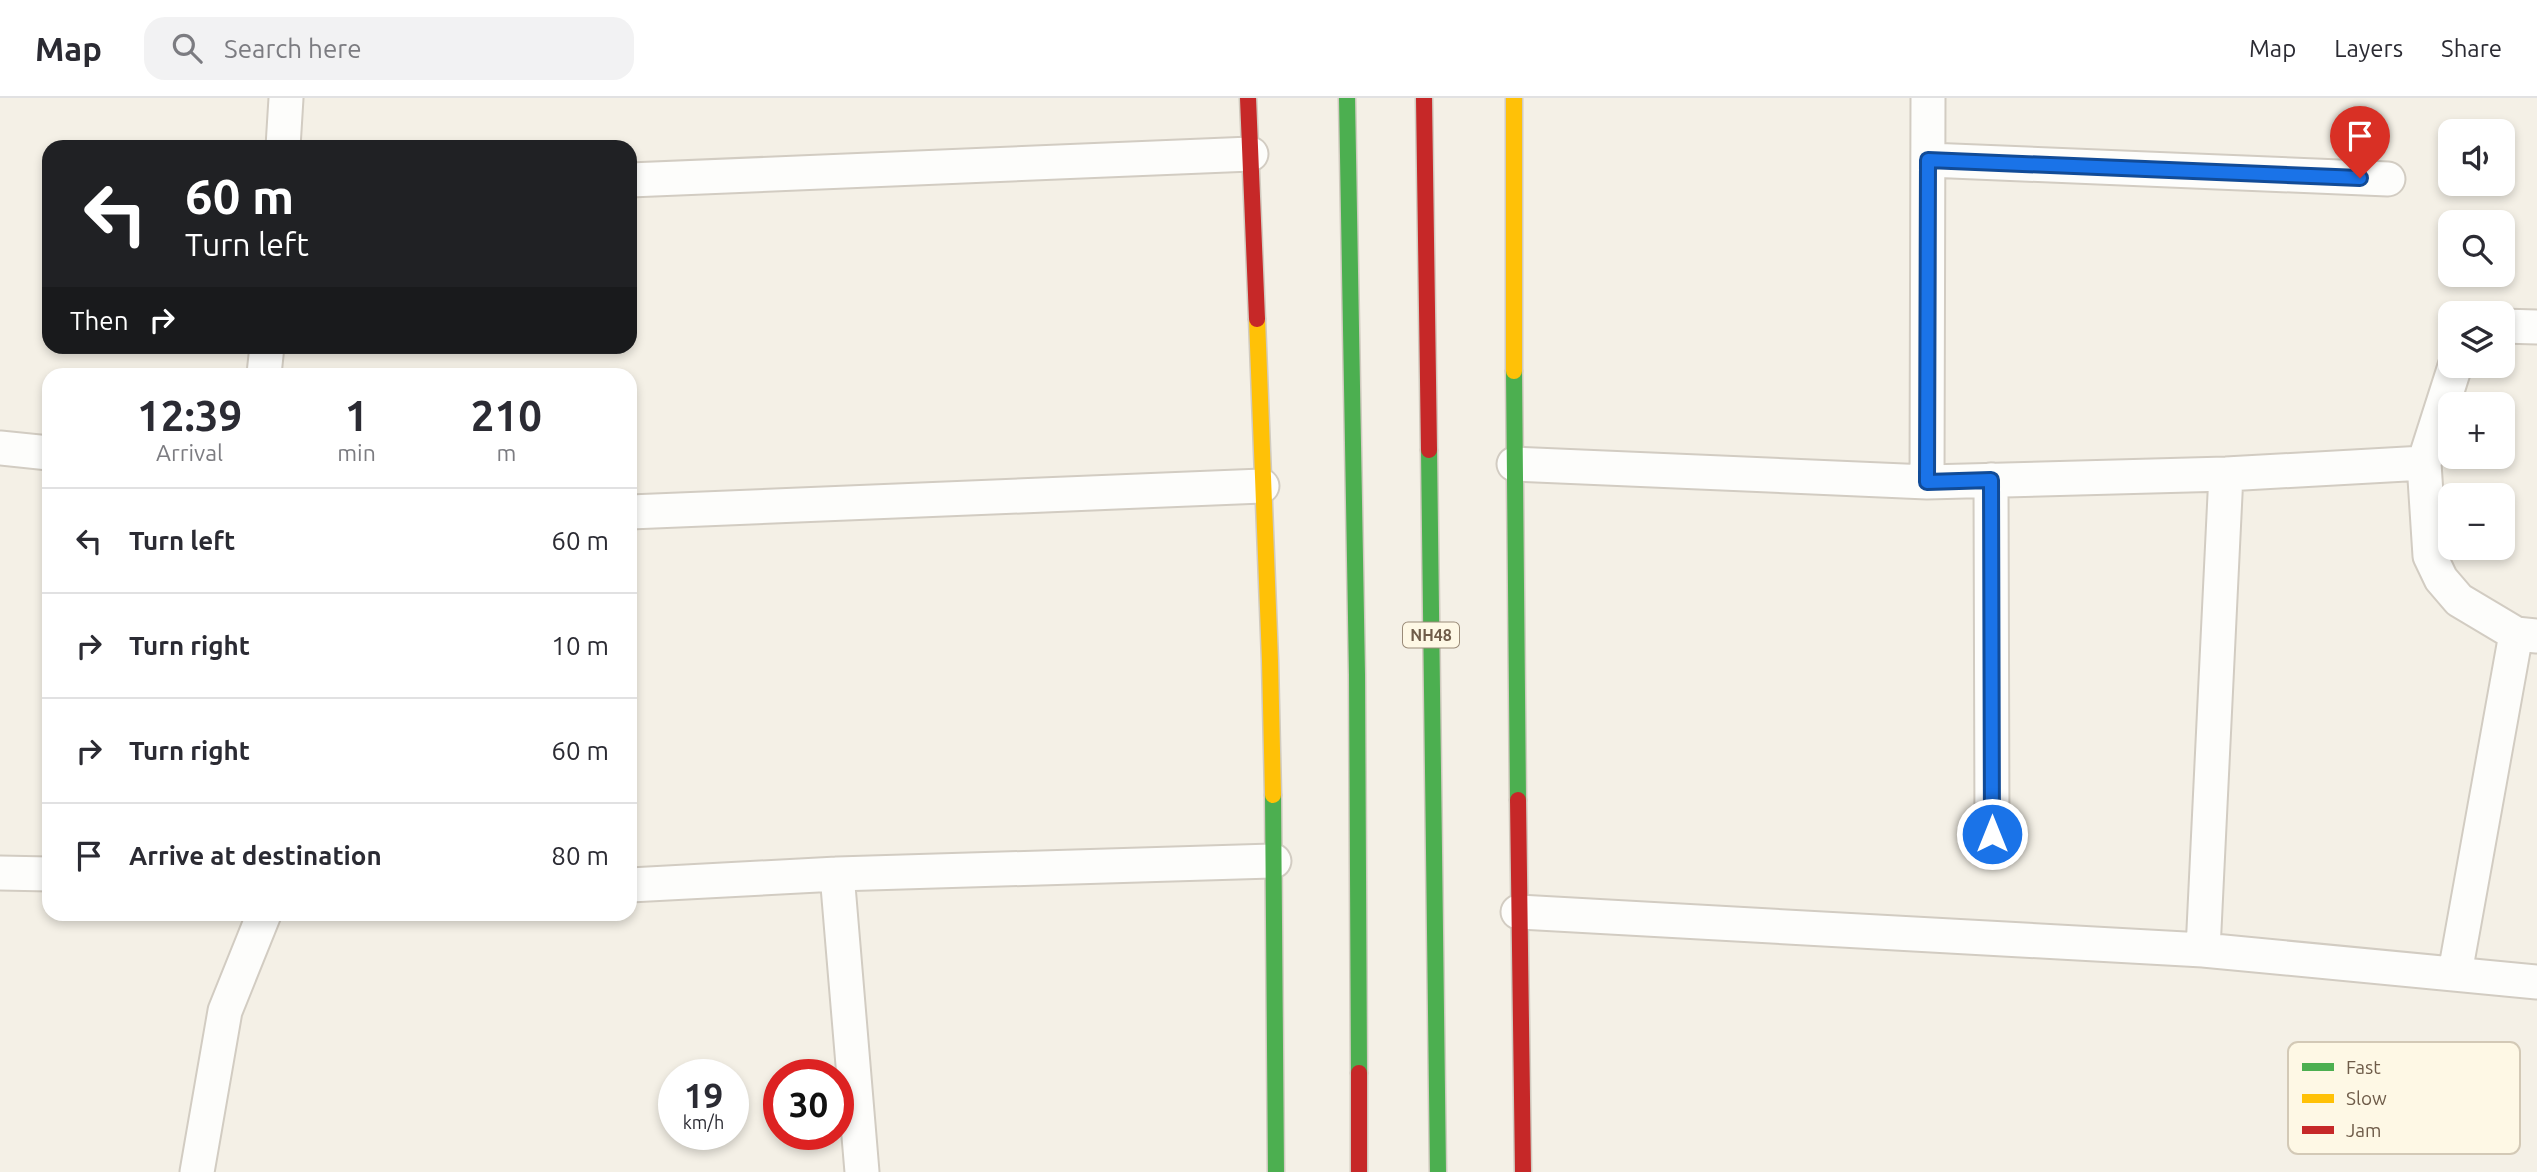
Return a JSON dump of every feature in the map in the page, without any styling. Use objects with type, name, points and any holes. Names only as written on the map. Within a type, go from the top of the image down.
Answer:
[{"type":"main road","points":[[1248,98],[1270,662],[1276,1172]]},
{"type":"main road","points":[[1347,98],[1357,689],[1359,1172]]},
{"type":"main road","name":"NH48","points":[[1424,98],[1438,1172]]},
{"type":"main road","points":[[1514,98],[1514,464],[1523,1172]]},
{"type":"street","points":[[283,140],[286,98]]},
{"type":"street","points":[[1927,482],[1928,98]]},
{"type":"street","points":[[637,180],[1251,153]]},
{"type":"street","points":[[1928,160],[2388,179]]},
{"type":"street","points":[[2515,326],[2537,327]]},
{"type":"street","points":[[2451,378],[2424,463],[2430,556],[2441,579],[2459,600],[2526,635],[2455,973]]},
{"type":"street","points":[[0,448],[42,452]]},
{"type":"street","points":[[1514,464],[1927,482],[2226,474],[2424,463]]},
{"type":"street","points":[[2203,950],[2226,474]]},
{"type":"street","points":[[1991,480],[1992,834]]},
{"type":"street","points":[[637,512],[1262,486]]},
{"type":"street","points":[[637,885],[837,874],[1274,861]]},
{"type":"street","points":[[0,873],[42,874]]},
{"type":"street","points":[[837,874],[862,1172]]},
{"type":"street","points":[[1518,912],[2203,950],[2537,982]]},
{"type":"street","points":[[197,1172],[225,1011],[261,921]]},
{"type":"traffic: fast","points":[[1347,98],[1357,675],[1359,1073]]},
{"type":"traffic: fast","points":[[1514,371],[1518,800]]},
{"type":"traffic: fast","points":[[1429,450],[1438,1172]]},
{"type":"traffic: fast","points":[[1273,795],[1276,1172]]},
{"type":"traffic: slow","points":[[1514,98],[1514,371]]},
{"type":"traffic: slow","points":[[1257,319],[1273,795]]},
{"type":"traffic: jam","points":[[1248,98],[1257,319]]},
{"type":"traffic: jam","points":[[1424,98],[1429,450]]},
{"type":"traffic: jam","points":[[1518,800],[1523,1172]]},
{"type":"traffic: jam","points":[[1359,1073],[1359,1172]]},
{"type":"route","points":[[1992,834],[1991,480],[1927,482],[1928,160],[2360,178]]}]
